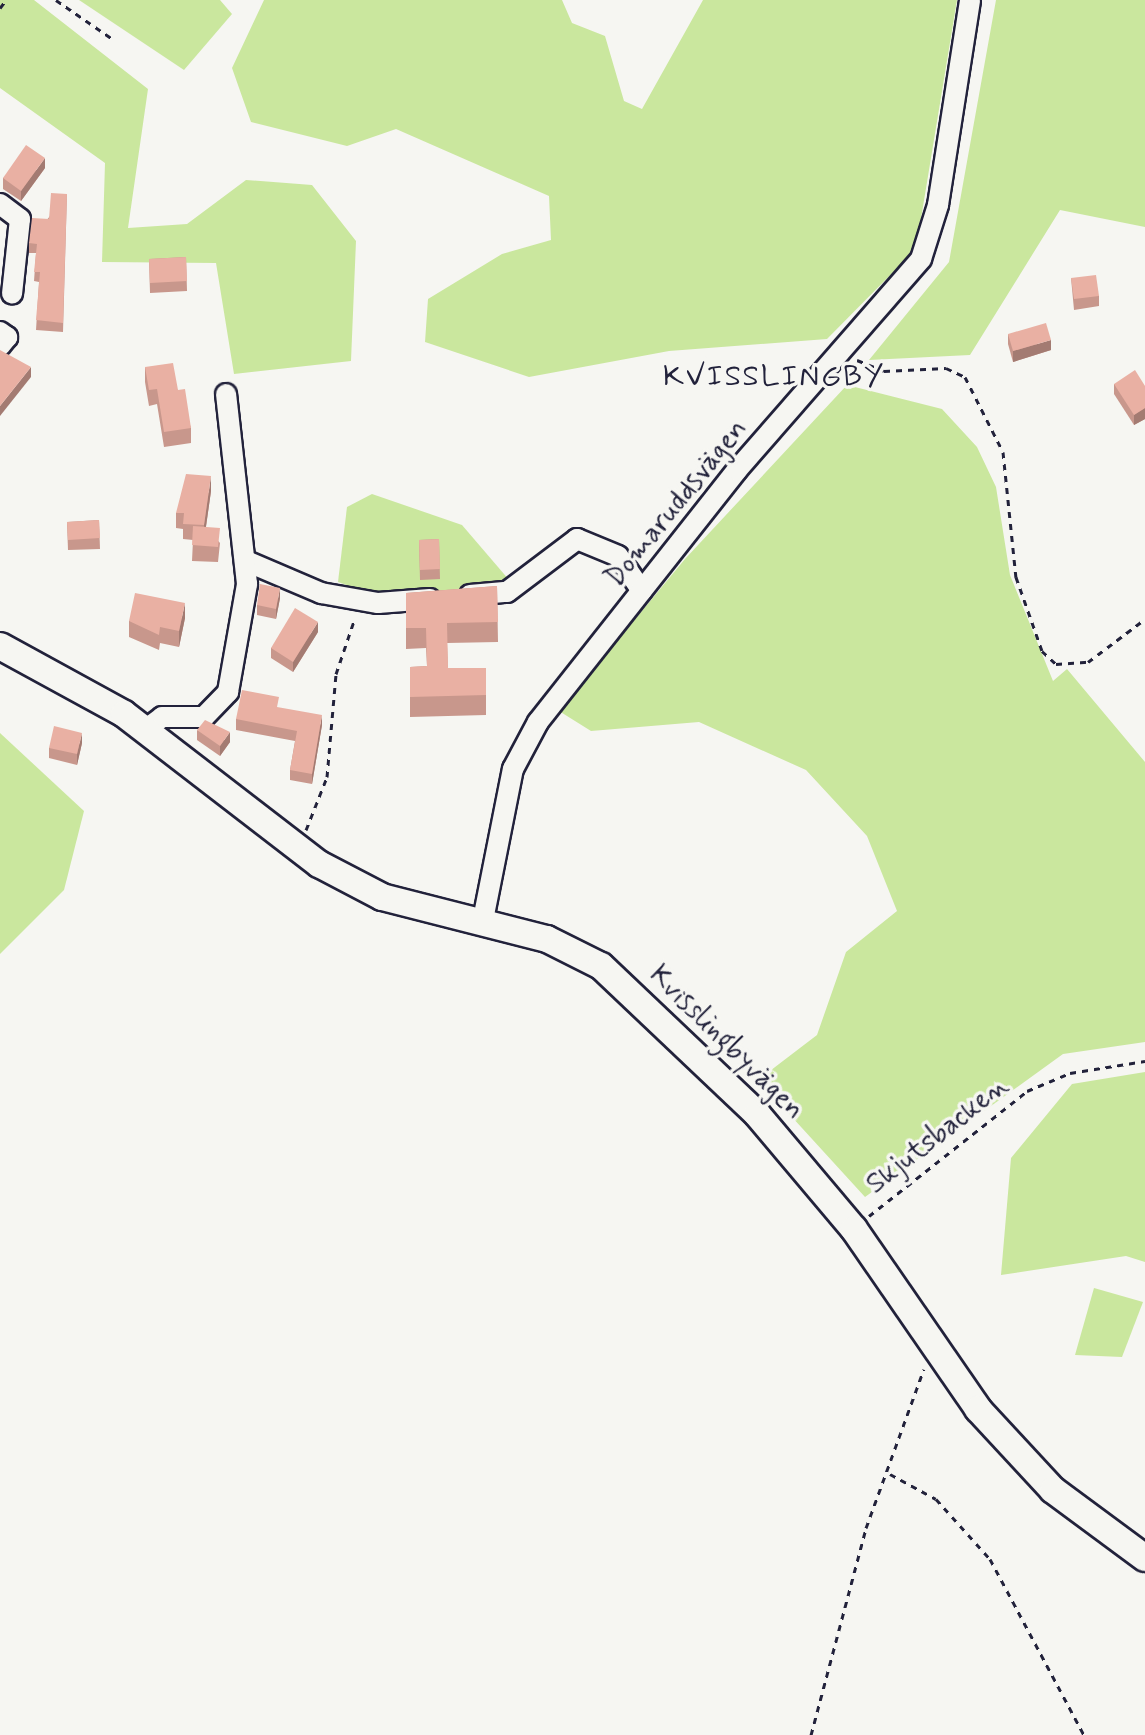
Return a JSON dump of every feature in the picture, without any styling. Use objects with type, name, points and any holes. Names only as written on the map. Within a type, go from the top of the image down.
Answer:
[{"type":"street","name":"Domaruddsvägen","points":[[483,920],[513,769],[538,722],[642,591],[921,259],[938,205],[970,0]]},
{"type":"street","points":[[0,204],[20,219],[12,294]]},
{"type":"street","points":[[0,332],[7,337],[0,346]]},
{"type":"street","points":[[145,730],[162,717],[204,717],[228,692],[246,561],[226,394]]},
{"type":"street","points":[[246,561],[321,593],[362,600],[507,592],[577,539],[618,556],[642,591]]},
{"type":"street","name":"Kvisslingbyvägen","points":[[0,646],[145,730],[295,846],[382,897],[483,920],[601,966],[645,1002],[757,1114],[854,1229],[978,1409],[1053,1490],[1145,1558]]},
{"type":"path","points":[[0,8],[6,0]]},
{"type":"path","points":[[56,0],[111,38]]},
{"type":"path","points":[[844,350],[884,371],[946,368],[965,377],[1003,452],[1016,577],[1042,651],[1056,664],[1088,662],[1145,619]]},
{"type":"path","points":[[295,846],[318,812],[336,674],[362,600]]},
{"type":"path","name":"Skjutsbacken","points":[[854,1229],[1027,1091],[1070,1073],[1145,1061]]},
{"type":"path","points":[[811,1735],[866,1528],[937,1350]]},
{"type":"path","points":[[890,1474],[936,1499],[990,1559],[1084,1735]]},
{"type":"green space","points":[[0,0],[34,0],[148,89],[128,228],[187,224],[246,180],[312,185],[356,241],[351,361],[234,374],[216,263],[102,262],[105,163],[0,88]]},
{"type":"green space","points":[[79,0],[220,0],[232,14],[184,70]]},
{"type":"green space","points":[[264,0],[562,0],[572,23],[605,36],[624,101],[642,109],[703,0],[957,0],[916,249],[827,339],[669,351],[529,377],[425,342],[428,299],[502,254],[551,240],[549,196],[396,129],[347,146],[251,122],[232,68]]},
{"type":"green space","points":[[996,0],[1145,0],[1145,227],[1060,210],[970,355],[869,360],[949,262]]},
{"type":"green space","points":[[847,385],[942,409],[977,447],[996,487],[1010,575],[1053,681],[1067,669],[1145,762],[1145,1042],[1063,1054],[865,1197],[758,1080],[817,1035],[846,952],[897,911],[867,836],[806,770],[699,722],[591,731],[559,711],[685,559]]},
{"type":"green space","points":[[372,494],[462,525],[510,581],[497,589],[378,596],[338,582],[347,507]]},
{"type":"green space","points":[[0,733],[84,811],[64,890],[0,954]]},
{"type":"green space","points":[[1145,1072],[1145,1262],[1126,1256],[1001,1275],[1011,1158],[1072,1084]]},
{"type":"green space","points":[[1094,1288],[1143,1302],[1122,1357],[1075,1355]]},
{"type":"building","points":[[26,145],[45,158],[21,191],[3,178]]},
{"type":"building","points":[[51,193],[67,194],[63,323],[36,320],[40,272],[34,272],[37,244],[29,243],[32,218],[49,219]]},
{"type":"building","points":[[186,257],[187,281],[150,283],[149,259]]},
{"type":"building","points":[[1096,275],[1099,296],[1074,299],[1071,278]]},
{"type":"building","points":[[1046,323],[1051,340],[1013,351],[1008,334]]},
{"type":"building","points":[[0,350],[31,367],[0,406]]},
{"type":"building","points":[[173,363],[178,390],[185,389],[191,428],[164,432],[157,389],[149,390],[145,367]]},
{"type":"building","points":[[1135,370],[1145,386],[1145,408],[1134,415],[1114,384]]},
{"type":"building","points":[[186,474],[211,476],[204,525],[183,524],[184,513],[176,513]]},
{"type":"building","points":[[99,520],[100,538],[68,540],[67,522]]},
{"type":"building","points":[[193,526],[220,528],[218,547],[192,545]]},
{"type":"building","points":[[439,539],[440,569],[420,570],[419,540]]},
{"type":"building","points":[[260,584],[280,588],[276,609],[257,605]]},
{"type":"building","points":[[497,586],[498,622],[447,623],[448,668],[486,668],[486,695],[410,697],[410,667],[427,666],[426,628],[406,628],[406,593]]},
{"type":"building","points":[[135,593],[185,603],[179,631],[160,627],[159,635],[129,621]]},
{"type":"building","points":[[295,608],[318,622],[293,662],[271,648]]},
{"type":"building","points":[[242,690],[279,697],[277,707],[322,715],[312,774],[290,770],[297,731],[236,719]]},
{"type":"building","points":[[205,720],[230,732],[220,746],[197,730]]},
{"type":"building","points":[[54,726],[82,733],[77,754],[49,748]]},
{"type":"district","name":"KVISSLINGBY","points":[[774,377]]}]
